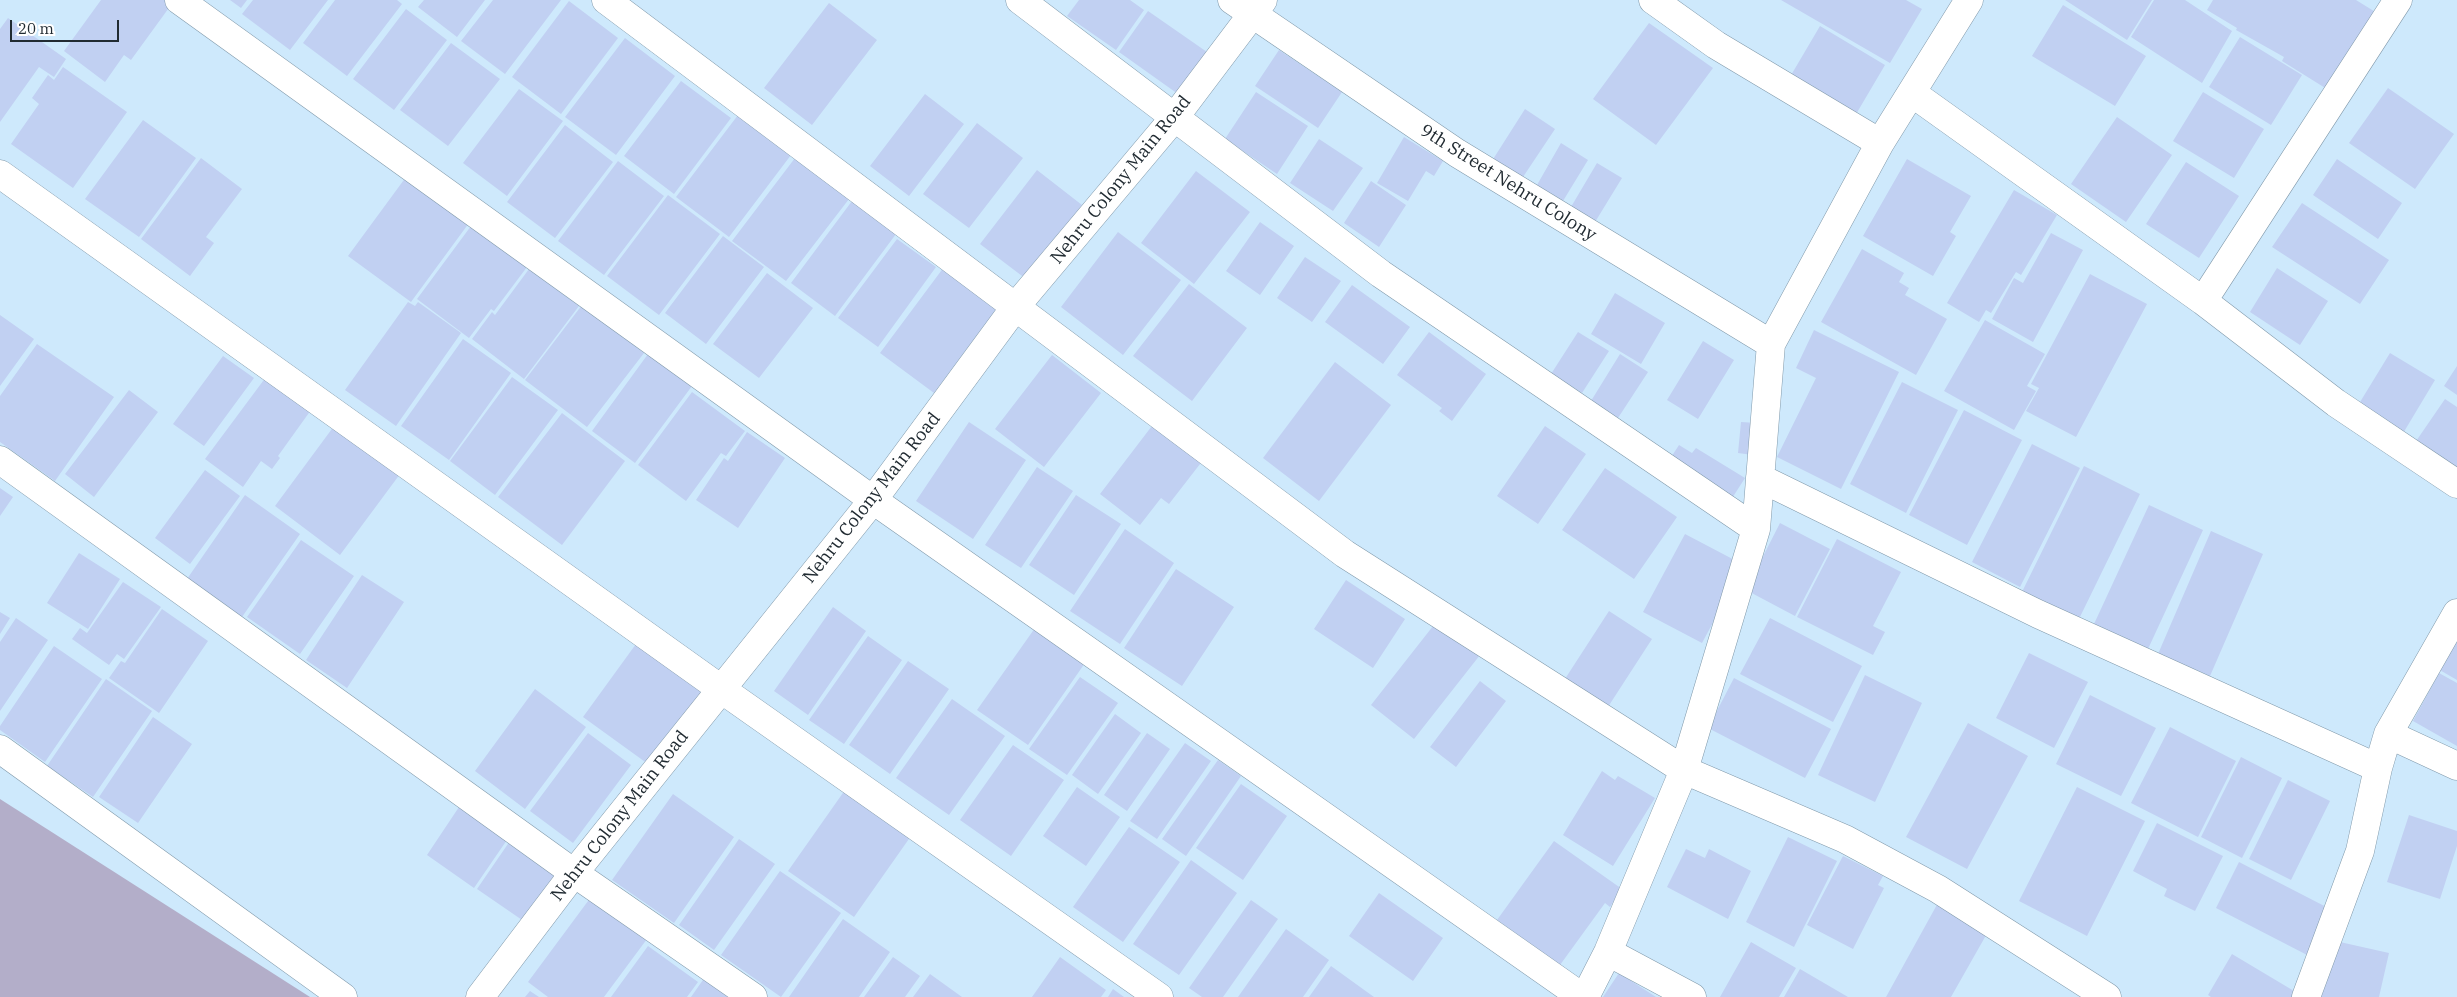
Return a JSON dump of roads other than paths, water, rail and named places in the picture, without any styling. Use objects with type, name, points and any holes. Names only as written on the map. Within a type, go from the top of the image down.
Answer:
[{"type":"street","points":[[179,0],[873,500],[1583,997],[1608,952],[1684,770],[1756,529],[1771,344],[1880,143],[1969,0]]},
{"type":"street","points":[[606,0],[1346,554],[1684,770],[1845,839],[1938,889],[2107,997]]},
{"type":"street","points":[[1020,0],[1381,274],[1756,529]]},
{"type":"street","points":[[1653,0],[1716,45],[1880,143]]},
{"type":"street","points":[[2203,301],[2398,0]]},
{"type":"street","name":"Nehru Colony Main Road","points":[[480,997],[574,873],[873,500],[1016,306],[1174,118],[1248,5]]},
{"type":"street","name":"9th Street Nehru Colony","points":[[1248,5],[1458,153],[1771,344]]},
{"type":"street","points":[[1912,93],[2203,301],[2336,403],[2457,484]]},
{"type":"street","points":[[0,174],[721,689],[1159,997]]},
{"type":"street","points":[[0,460],[574,873],[753,997]]},
{"type":"street","points":[[1760,478],[2038,614],[2378,768]]},
{"type":"street","points":[[2306,997],[2360,851],[2378,768],[2388,734],[2457,613]]},
{"type":"street","points":[[2388,734],[2457,766]]},
{"type":"street","points":[[0,749],[343,997]]},
{"type":"street","points":[[1608,952],[1692,997]]}]
